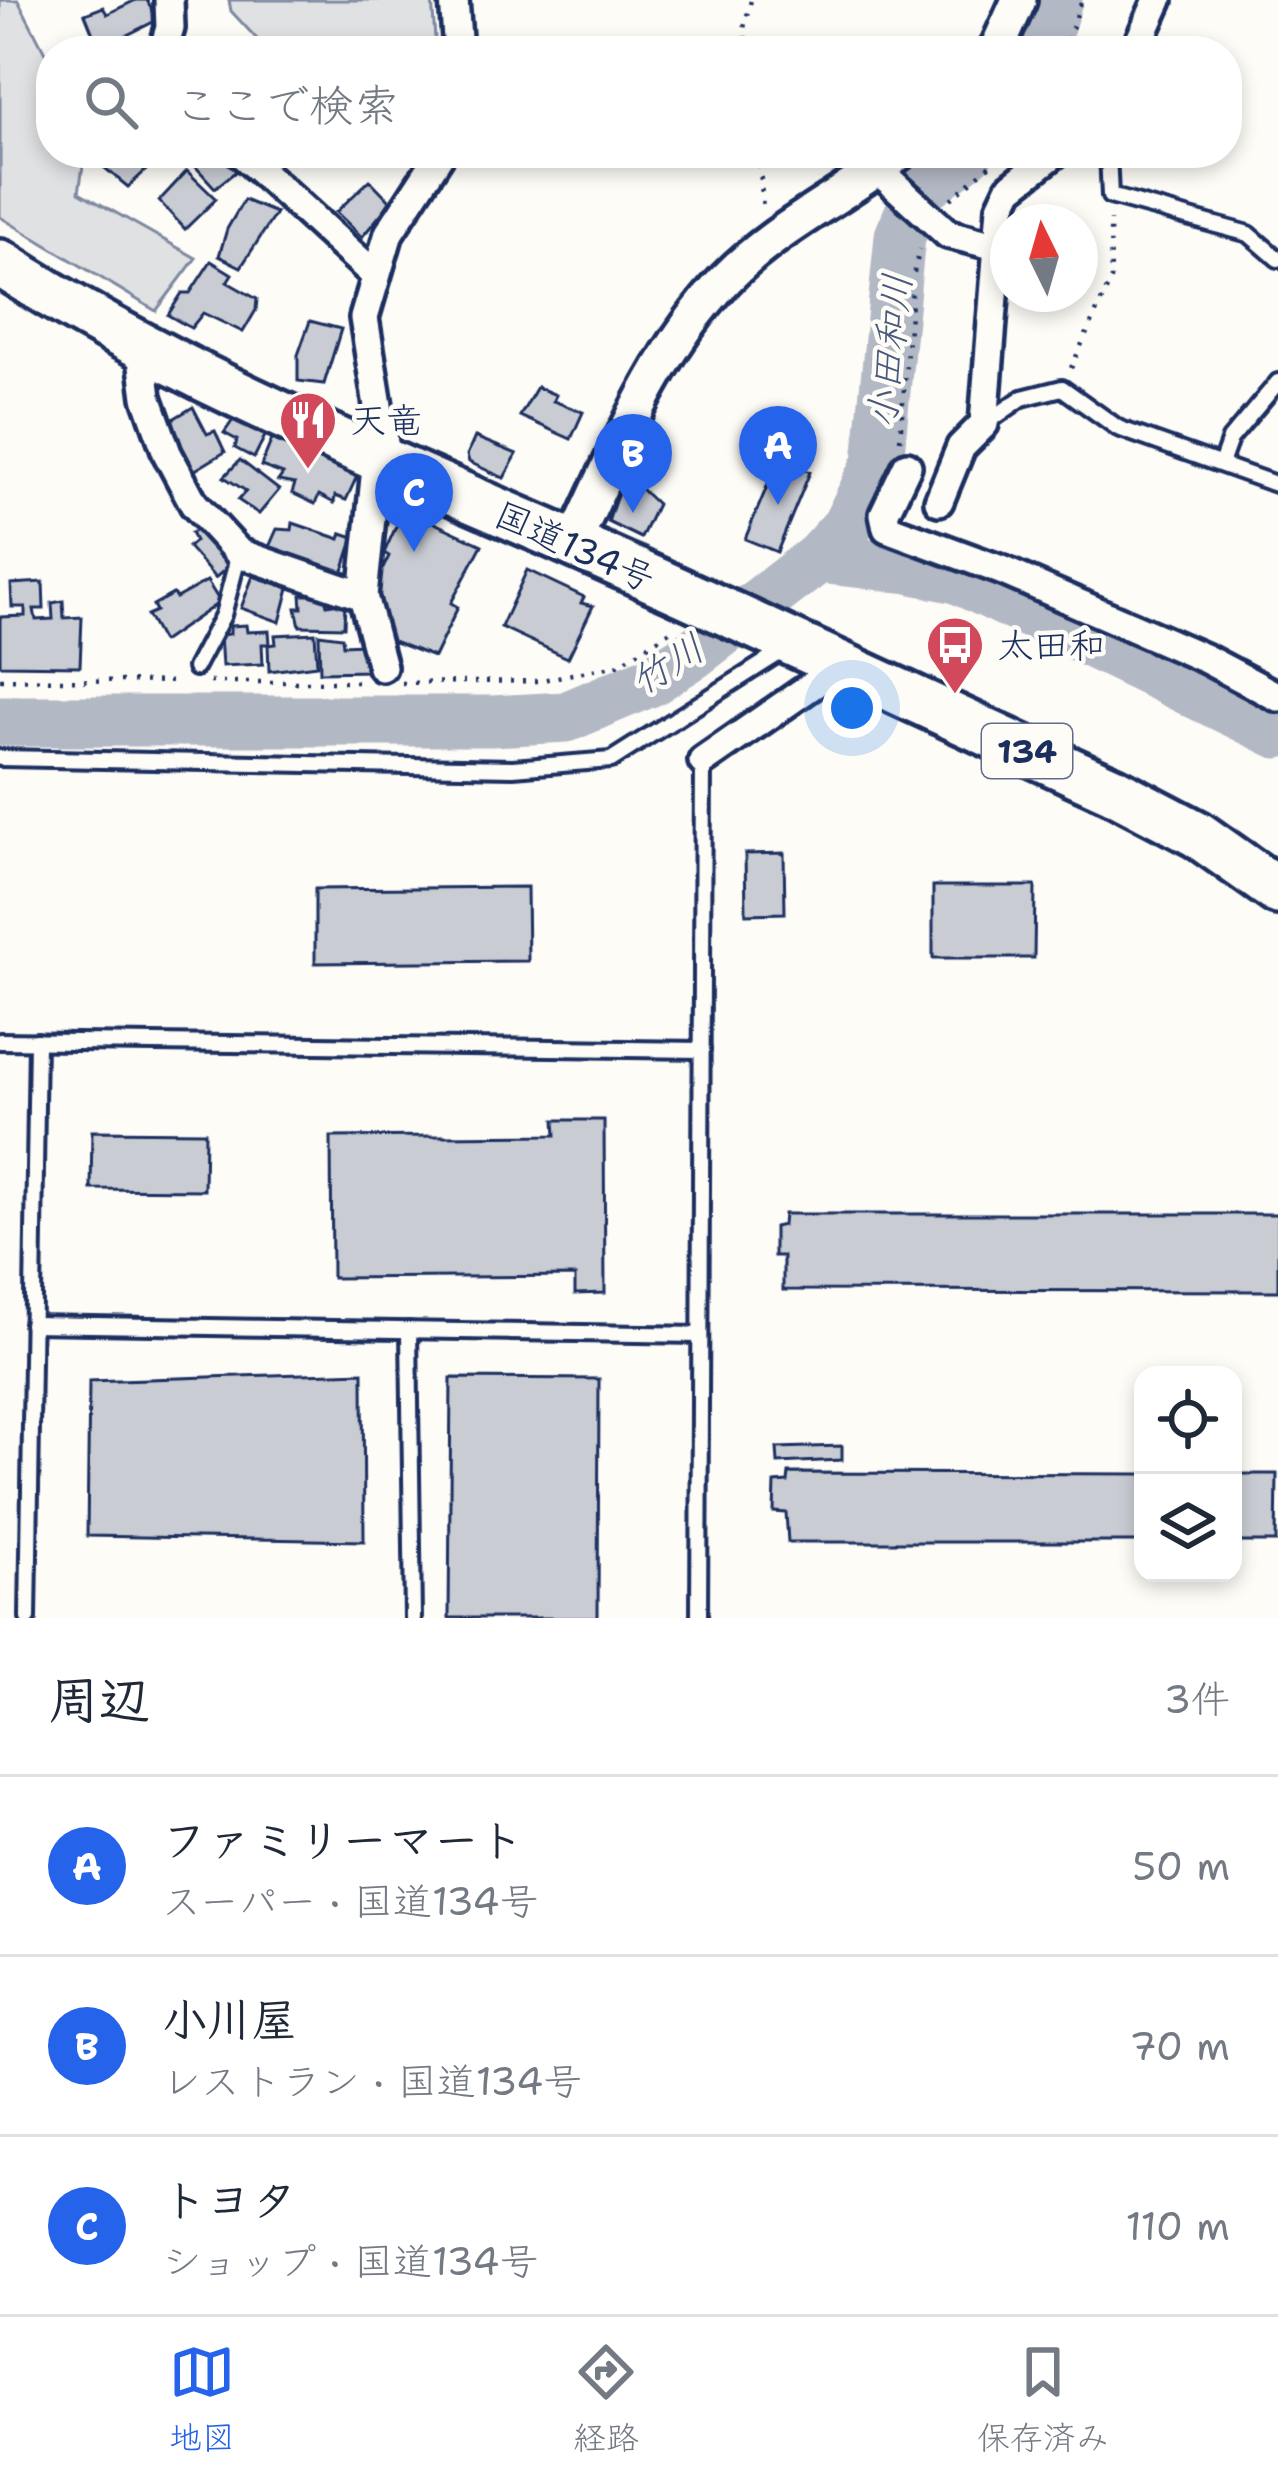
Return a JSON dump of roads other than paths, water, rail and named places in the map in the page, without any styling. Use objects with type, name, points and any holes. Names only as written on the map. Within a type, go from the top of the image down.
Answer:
[{"type":"highway","name":"国道134号","points":[[0,263],[140,344],[278,415],[1113,790],[1197,833],[1277,888]]},
{"type":"street","points":[[168,36],[169,0]]},
{"type":"street","points":[[454,0],[457,36]]},
{"type":"street","points":[[1003,36],[1019,0]]},
{"type":"street","points":[[1142,36],[1158,0]]},
{"type":"street","points":[[257,168],[376,276]]},
{"type":"street","points":[[382,667],[363,596],[382,460],[364,318],[389,233],[431,168]]},
{"type":"street","points":[[573,544],[634,413],[696,314],[765,246],[878,168]]},
{"type":"street","points":[[893,168],[948,234],[990,244]]},
{"type":"street","points":[[1002,204],[1010,188],[1036,168]]},
{"type":"street","points":[[939,501],[961,447],[984,424],[992,312]]},
{"type":"street","points":[[140,344],[146,397],[167,453],[194,504],[239,553],[363,596]]},
{"type":"street","points":[[908,466],[884,514],[887,528],[930,541],[1124,623],[1278,697]]},
{"type":"street","points":[[703,761],[841,666]]},
{"type":"lane","points":[[1109,168],[1110,196],[1249,234],[1278,259]]},
{"type":"lane","points":[[1221,464],[1231,439],[1278,382]]},
{"type":"lane","points":[[984,424],[1022,398],[1062,388],[1118,428],[1278,485]]},
{"type":"lane","points":[[195,668],[223,615],[239,553]]},
{"type":"lane","points":[[0,758],[513,768],[611,760],[778,638]]},
{"type":"lane","points":[[699,1618],[703,761]]},
{"type":"lane","points":[[0,1041],[702,1050]]},
{"type":"lane","points":[[28,1618],[37,1041]]},
{"type":"lane","points":[[32,1324],[700,1335]]},
{"type":"lane","points":[[409,1330],[413,1618]]},
{"type":"waterway","name":"小田和川","points":[[1046,36],[1057,0]]},
{"type":"waterway","name":"竹川","points":[[0,721],[566,717],[651,681],[818,558],[847,526],[878,463],[900,236],[920,189],[948,168]]},
{"type":"waterway","name":"竹川","points":[[818,558],[957,578],[1278,733]]},
{"type":"place","name":"天竜","points":[[308,471]]},
{"type":"place","name":"ファミリーマート","points":[[778,505]]},
{"type":"place","name":"小川屋","points":[[633,513]]},
{"type":"place","name":"トヨタ","points":[[414,552]]},
{"type":"place","name":"太田和","points":[[955,696]]}]
